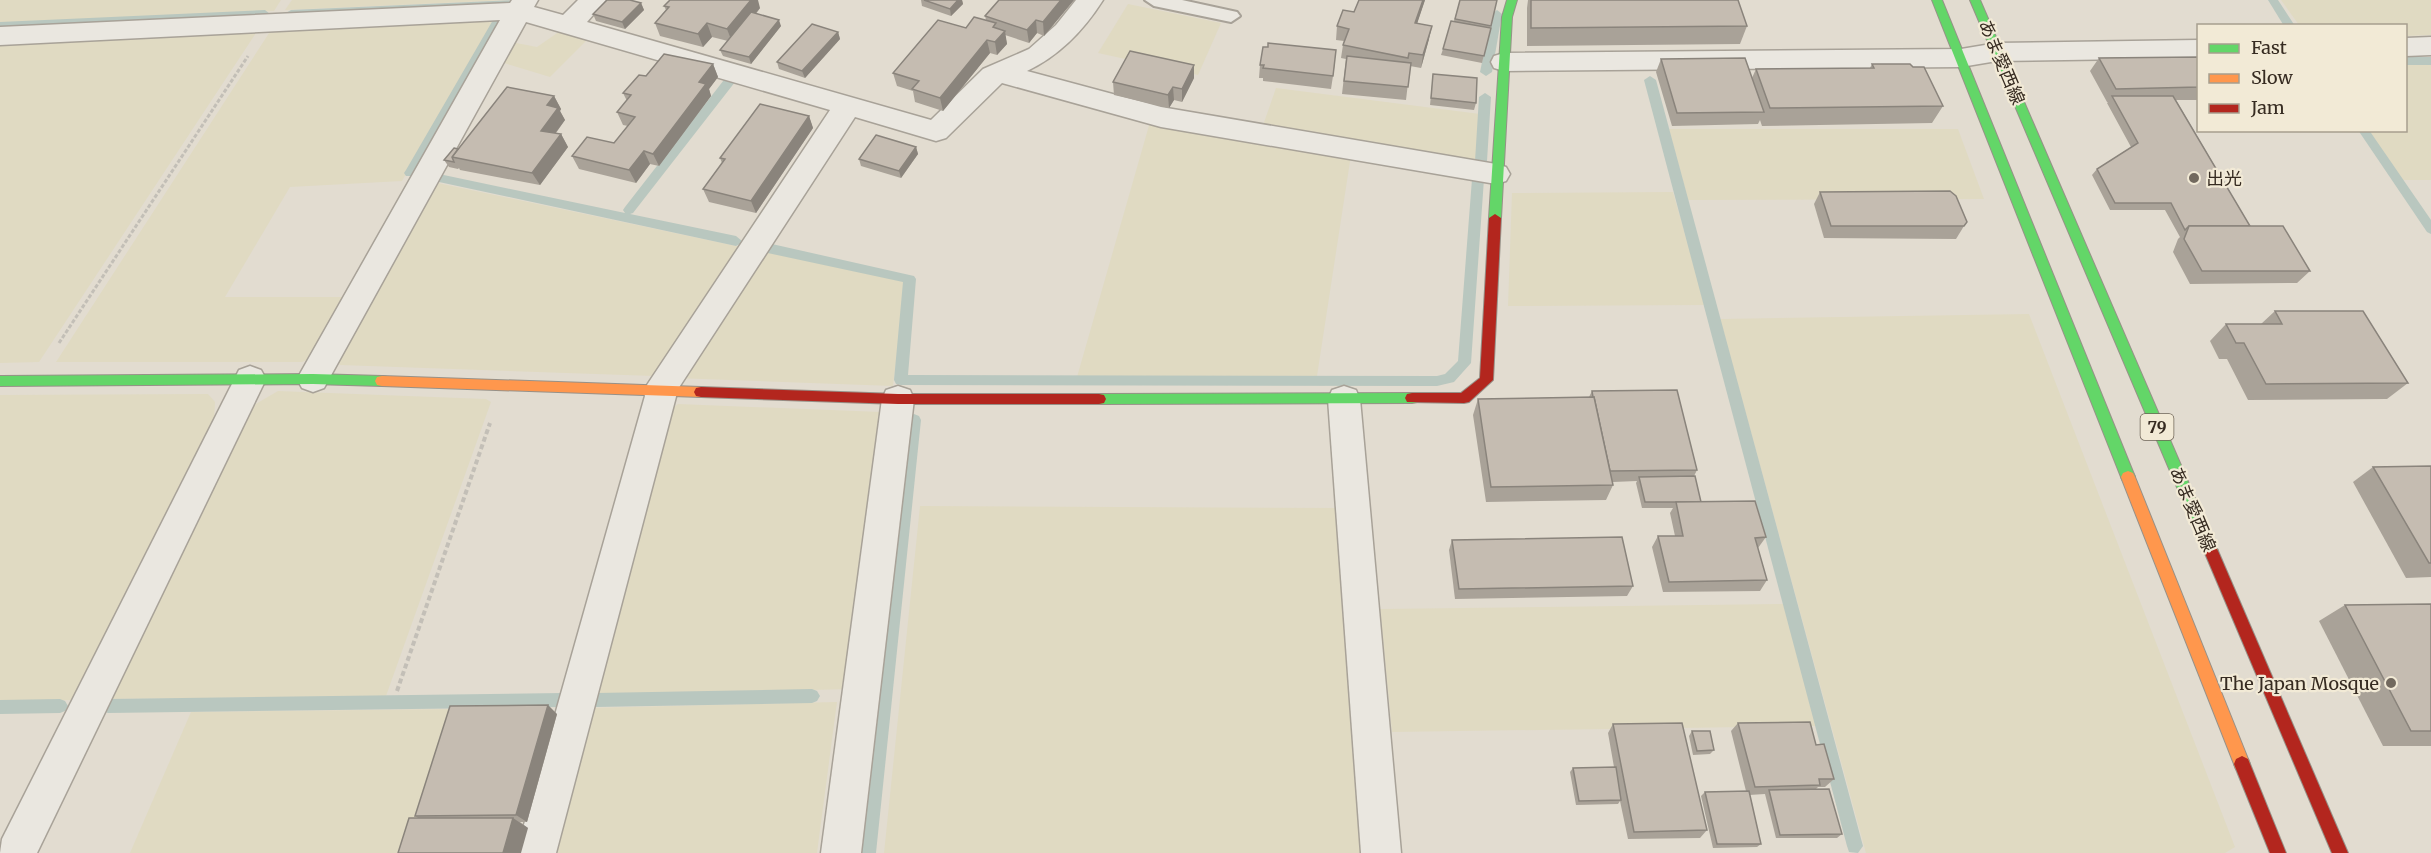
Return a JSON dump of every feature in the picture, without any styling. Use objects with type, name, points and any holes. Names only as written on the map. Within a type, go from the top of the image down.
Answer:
[{"type":"street","points":[[569,26],[593,0]]},
{"type":"street","points":[[0,36],[271,22],[522,5],[569,26],[936,131],[999,74],[1038,56],[1065,31],[1090,0]]},
{"type":"street","points":[[0,381],[313,379],[898,399],[1464,398],[1486,380],[1496,174],[1507,17],[1512,0]]},
{"type":"street","name":"あま愛西線","points":[[1937,0],[2278,853]]},
{"type":"street","name":"あま愛西線","points":[[1975,0],[2340,853]]},
{"type":"street","points":[[313,379],[522,5]]},
{"type":"street","points":[[2407,47],[2431,46]]},
{"type":"street","points":[[1504,62],[1961,58],[1997,52],[2197,50]]},
{"type":"street","points":[[999,74],[1161,117],[1496,174]]},
{"type":"street","points":[[536,853],[661,391],[847,107]]},
{"type":"street","points":[[16,853],[250,379]]},
{"type":"street","points":[[841,853],[898,399]]},
{"type":"street","points":[[1344,399],[1381,853]]},
{"type":"lane","points":[[1154,0],[1231,16]]},
{"type":"path","points":[[34,381],[271,22]]},
{"type":"path","points":[[397,691],[503,385]]},
{"type":"shaded area","points":[[0,0],[281,0],[274,11],[0,23]]},
{"type":"shaded area","points":[[292,0],[509,0],[285,10]]},
{"type":"shaded area","points":[[2281,0],[2431,0],[2431,35],[2407,36],[2407,24],[2298,24]]},
{"type":"shaded area","points":[[1128,4],[1221,23],[1198,75],[1098,53]]},
{"type":"shaded area","points":[[496,16],[402,181],[290,187],[225,297],[350,297],[316,357],[302,362],[56,362],[273,27]]},
{"type":"shaded area","points":[[260,27],[39,362],[0,363],[0,40]]},
{"type":"shaded area","points":[[563,29],[590,37],[550,77],[501,62],[511,42],[537,47]]},
{"type":"shaded area","points":[[2407,65],[2431,65],[2431,180],[2402,180],[2369,132],[2407,132]]},
{"type":"shaded area","points":[[1276,88],[1480,114],[1476,163],[1261,131]]},
{"type":"shaded area","points":[[1150,122],[1351,155],[1317,376],[1077,377]]},
{"type":"shaded area","points":[[1669,129],[1958,129],[1984,199],[1688,200]]},
{"type":"shaded area","points":[[433,182],[741,247],[654,376],[340,365],[336,358]]},
{"type":"shaded area","points":[[1673,192],[1705,305],[1508,306],[1512,193]]},
{"type":"shaded area","points":[[760,250],[906,281],[893,386],[675,378]]},
{"type":"shaded area","points":[[2029,314],[2235,847],[2225,853],[1866,853],[1720,319]]},
{"type":"shaded area","points":[[278,391],[486,399],[491,402],[386,696],[106,699],[254,405]]},
{"type":"shaded area","points":[[208,394],[215,402],[214,421],[72,700],[0,701],[0,395]]},
{"type":"shaded area","points":[[678,404],[881,412],[854,689],[591,695],[666,413]]},
{"type":"shaded area","points":[[920,506],[1340,508],[1364,853],[884,853]]},
{"type":"shaded area","points":[[1785,604],[1818,726],[1392,732],[1380,609]]},
{"type":"shaded area","points":[[837,702],[817,853],[548,853],[587,708]]},
{"type":"shaded area","points":[[453,709],[406,853],[130,853],[191,712]]},
{"type":"building","points":[[607,0],[630,0],[641,3],[622,22],[593,14]]},
{"type":"building","points":[[670,0],[751,0],[727,29],[707,23],[698,34],[655,23],[669,7],[664,6]]},
{"type":"building","points":[[924,0],[958,0],[950,9]]},
{"type":"building","points":[[999,0],[1061,0],[1043,22],[1036,20],[1027,30],[985,16]]},
{"type":"building","points":[[1359,0],[1423,0],[1415,23],[1432,26],[1423,55],[1409,53],[1408,58],[1343,45],[1349,29],[1337,26],[1343,10],[1354,12]]},
{"type":"building","points":[[1460,0],[1497,0],[1491,26],[1455,19]]},
{"type":"building","points":[[1531,0],[1738,0],[1747,26],[1531,28]]},
{"type":"building","points":[[751,12],[779,20],[749,57],[720,50]]},
{"type":"building","points":[[974,17],[996,23],[993,27],[1005,31],[995,42],[987,40],[940,98],[912,89],[919,81],[893,73],[938,20],[966,28]]},
{"type":"building","points":[[1451,21],[1491,28],[1484,56],[1443,49]]},
{"type":"building","points":[[812,24],[838,32],[802,71],[777,62]]},
{"type":"building","points":[[1268,43],[1336,50],[1333,76],[1263,68],[1264,65],[1260,65],[1263,47],[1268,47]]},
{"type":"building","points":[[1130,51],[1194,65],[1182,89],[1173,87],[1168,95],[1113,82]]},
{"type":"building","points":[[664,54],[713,64],[699,82],[706,84],[653,154],[644,151],[629,170],[572,156],[587,137],[614,143],[635,117],[617,112],[631,95],[623,93],[639,75],[646,76]]},
{"type":"building","points":[[1347,56],[1411,63],[1408,87],[1344,81]]},
{"type":"building","points":[[2197,57],[2197,87],[2116,89],[2099,58]]},
{"type":"building","points":[[1745,58],[1764,112],[1677,113],[1661,59]]},
{"type":"building","points":[[1872,64],[1910,64],[1913,67],[1924,67],[1943,106],[1770,108],[1756,69],[1874,68]]},
{"type":"building","points":[[1433,74],[1477,78],[1476,103],[1431,98]]},
{"type":"building","points":[[507,87],[554,96],[547,105],[558,108],[541,131],[561,134],[532,173],[452,157]]},
{"type":"building","points":[[2112,96],[2173,96],[2250,226],[2189,226],[2185,230],[2171,203],[2115,203],[2097,169],[2138,143]]},
{"type":"building","points":[[760,104],[809,116],[751,201],[703,189],[725,159],[720,158]]},
{"type":"building","points":[[876,135],[916,147],[899,171],[859,159]]},
{"type":"building","points":[[454,148],[458,149],[452,157],[454,162],[444,160]]},
{"type":"building","points":[[1950,191],[1956,196],[1967,222],[1964,226],[1831,226],[1820,192]]},
{"type":"building","points":[[2189,226],[2283,226],[2310,271],[2202,271],[2184,239]]},
{"type":"building","points":[[2275,311],[2363,311],[2408,383],[2266,384],[2244,343],[2236,343],[2226,324],[2282,324]]},
{"type":"building","points":[[1677,390],[1697,470],[1610,471],[1592,391]]},
{"type":"building","points":[[1594,397],[1613,485],[1491,487],[1478,399]]},
{"type":"building","points":[[2431,466],[2431,563],[2429,563],[2373,467]]},
{"type":"building","points":[[1695,476],[1701,502],[1645,502],[1639,477]]},
{"type":"building","points":[[1755,501],[1766,537],[1755,538],[1767,580],[1669,582],[1658,536],[1683,536],[1676,502]]},
{"type":"building","points":[[1622,537],[1633,586],[1459,589],[1452,540]]},
{"type":"building","points":[[2431,604],[2431,731],[2411,731],[2345,605]]},
{"type":"building","points":[[548,705],[516,815],[415,816],[450,706]]},
{"type":"building","points":[[1810,722],[1816,745],[1824,744],[1834,779],[1819,779],[1820,785],[1755,787],[1738,723]]},
{"type":"building","points":[[1682,723],[1707,830],[1634,832],[1613,724]]},
{"type":"building","points":[[1692,731],[1710,731],[1714,750],[1697,751]]},
{"type":"building","points":[[1616,767],[1621,800],[1579,801],[1573,768]]},
{"type":"building","points":[[1829,789],[1842,834],[1780,835],[1769,790]]},
{"type":"building","points":[[1749,791],[1761,844],[1717,844],[1705,792]]},
{"type":"building","points":[[409,818],[513,818],[503,853],[398,853]]},
{"type":"waterway","points":[[291,13],[510,3],[512,0]]},
{"type":"waterway","points":[[2273,0],[2289,24]]},
{"type":"waterway","points":[[0,26],[265,14]]},
{"type":"waterway","points":[[1486,72],[1497,14]]},
{"type":"waterway","points":[[410,173],[498,20]]},
{"type":"waterway","points":[[2407,61],[2431,61]]},
{"type":"waterway","points":[[629,210],[731,79]]},
{"type":"waterway","points":[[1650,80],[1855,846]]},
{"type":"waterway","points":[[1481,161],[1485,97]]},
{"type":"waterway","points":[[2364,132],[2431,229]]},
{"type":"waterway","points":[[439,178],[736,241]]},
{"type":"waterway","points":[[763,247],[910,279],[901,380],[1437,381],[1449,378],[1464,363],[1478,179]]},
{"type":"waterway","points":[[868,853],[914,420]]},
{"type":"waterway","points":[[596,700],[812,696]]},
{"type":"waterway","points":[[108,706],[563,700]]},
{"type":"waterway","points":[[0,707],[60,706]]},
{"type":"traffic: fast","points":[[1495,218],[1507,17],[1512,0]]},
{"type":"traffic: fast","points":[[1937,0],[2128,477]]},
{"type":"traffic: fast","points":[[1975,0],[2211,551]]},
{"type":"traffic: fast","points":[[0,381],[313,379],[382,381]]},
{"type":"traffic: fast","points":[[1099,399],[1412,398]]},
{"type":"traffic: slow","points":[[382,381],[701,392]]},
{"type":"traffic: slow","points":[[2128,477],[2242,764]]},
{"type":"traffic: jam","points":[[1412,398],[1464,398],[1486,380],[1495,218]]},
{"type":"traffic: jam","points":[[701,392],[898,399],[1099,399]]},
{"type":"traffic: jam","points":[[2211,551],[2340,853]]},
{"type":"traffic: jam","points":[[2242,764],[2278,853]]},
{"type":"place","name":"出光","points":[[2194,178]]},
{"type":"place","name":"The Japan Mosque","points":[[2391,683]]}]
